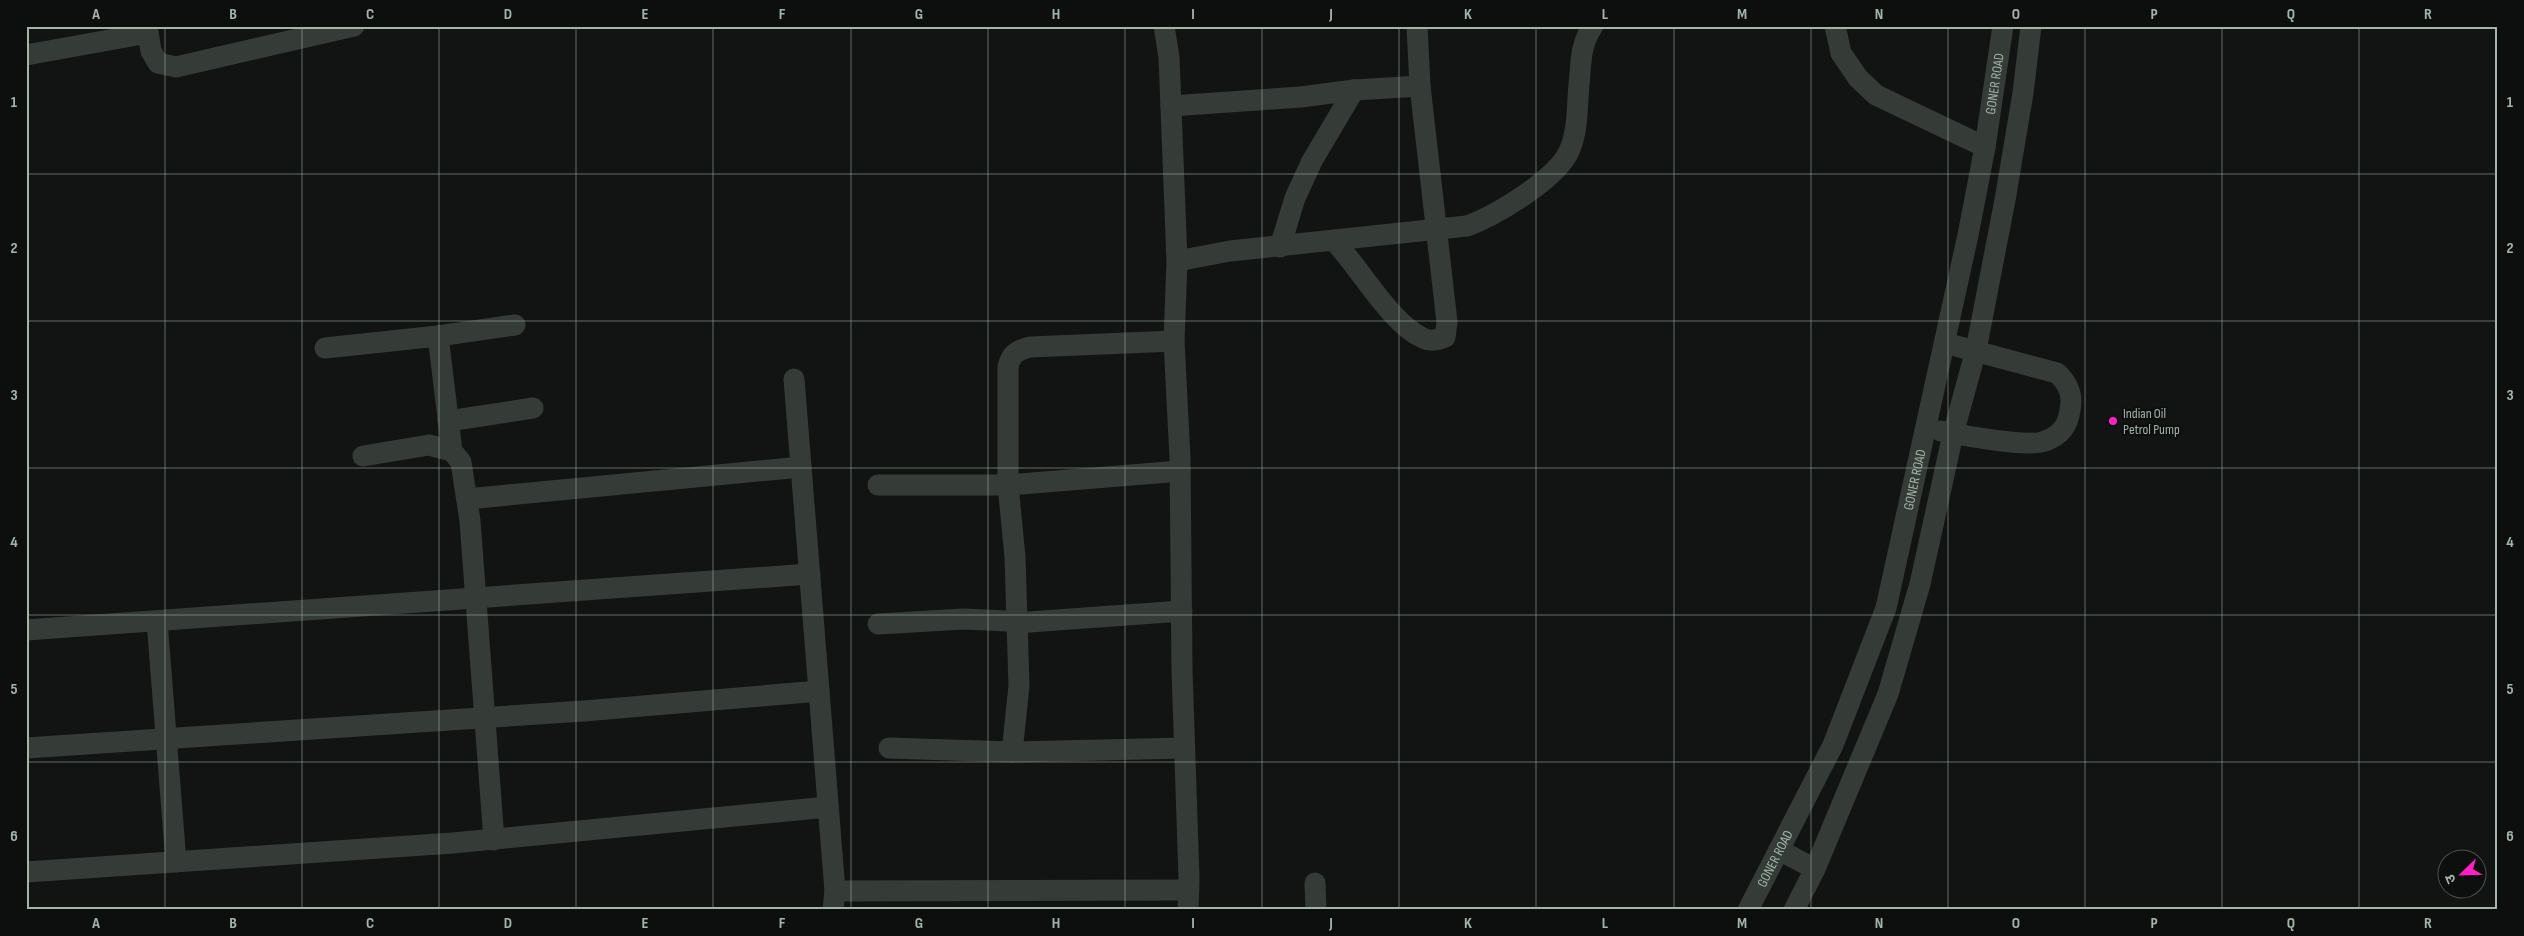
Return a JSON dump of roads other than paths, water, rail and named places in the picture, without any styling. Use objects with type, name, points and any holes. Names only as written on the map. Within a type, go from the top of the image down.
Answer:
[{"type":"street","points":[[26,55],[147,29],[151,51],[158,63],[176,67],[354,26]]},
{"type":"street","points":[[794,379],[834,900],[1188,900],[1180,471],[1174,341],[1177,260],[1169,57],[1164,26]]},
{"type":"street","points":[[1335,242],[1404,326],[1424,339],[1436,341],[1445,337],[1447,322],[1420,86],[1416,26]]},
{"type":"street","points":[[1177,260],[1230,251],[1335,242],[1466,226],[1484,220],[1550,177],[1570,151],[1575,127],[1580,54],[1593,26]]},
{"type":"street","points":[[1835,26],[1841,53],[1858,78],[1876,94],[1985,147]]},
{"type":"street","name":"GONER ROAD","points":[[1748,910],[1833,745],[1886,608],[1985,147],[2003,26]]},
{"type":"street","name":"GONER ROAD","points":[[1794,910],[1815,869],[1888,694],[1920,584],[1953,434],[1976,350],[2007,190],[2023,92],[2031,26]]},
{"type":"street","points":[[1170,106],[1420,86]]},
{"type":"street","points":[[1280,247],[1295,198],[1312,161],[1354,90]]},
{"type":"street","points":[[325,348],[438,336],[515,325]]},
{"type":"street","points":[[438,336],[452,451],[461,462],[467,499],[494,840]]},
{"type":"street","points":[[1012,752],[1019,686],[1015,557],[1008,485],[1008,367],[1010,357],[1020,349],[1030,347],[1174,341]]},
{"type":"street","points":[[1926,428],[1953,434],[2024,443],[2043,442],[2058,434],[2068,422],[2072,399],[2066,381],[2057,373],[1944,343]]},
{"type":"street","points":[[448,421],[533,408]]},
{"type":"street","points":[[363,456],[429,445],[452,451]]},
{"type":"street","points":[[467,499],[801,467]]},
{"type":"street","points":[[878,485],[1008,485],[1180,471]]},
{"type":"street","points":[[26,630],[810,574]]},
{"type":"street","points":[[878,624],[963,619],[1017,622],[1182,611]]},
{"type":"street","points":[[157,621],[176,862]]},
{"type":"street","points":[[26,748],[483,718],[819,691]]},
{"type":"street","points":[[888,748],[1012,752],[1184,748]]},
{"type":"street","points":[[26,872],[494,840],[828,807]]},
{"type":"street","points":[[1779,850],[1815,869]]},
{"type":"street","points":[[1315,883],[1316,910]]},
{"type":"place","name":"Indian Oil Petrol Pump","points":[[2113,421]]}]
